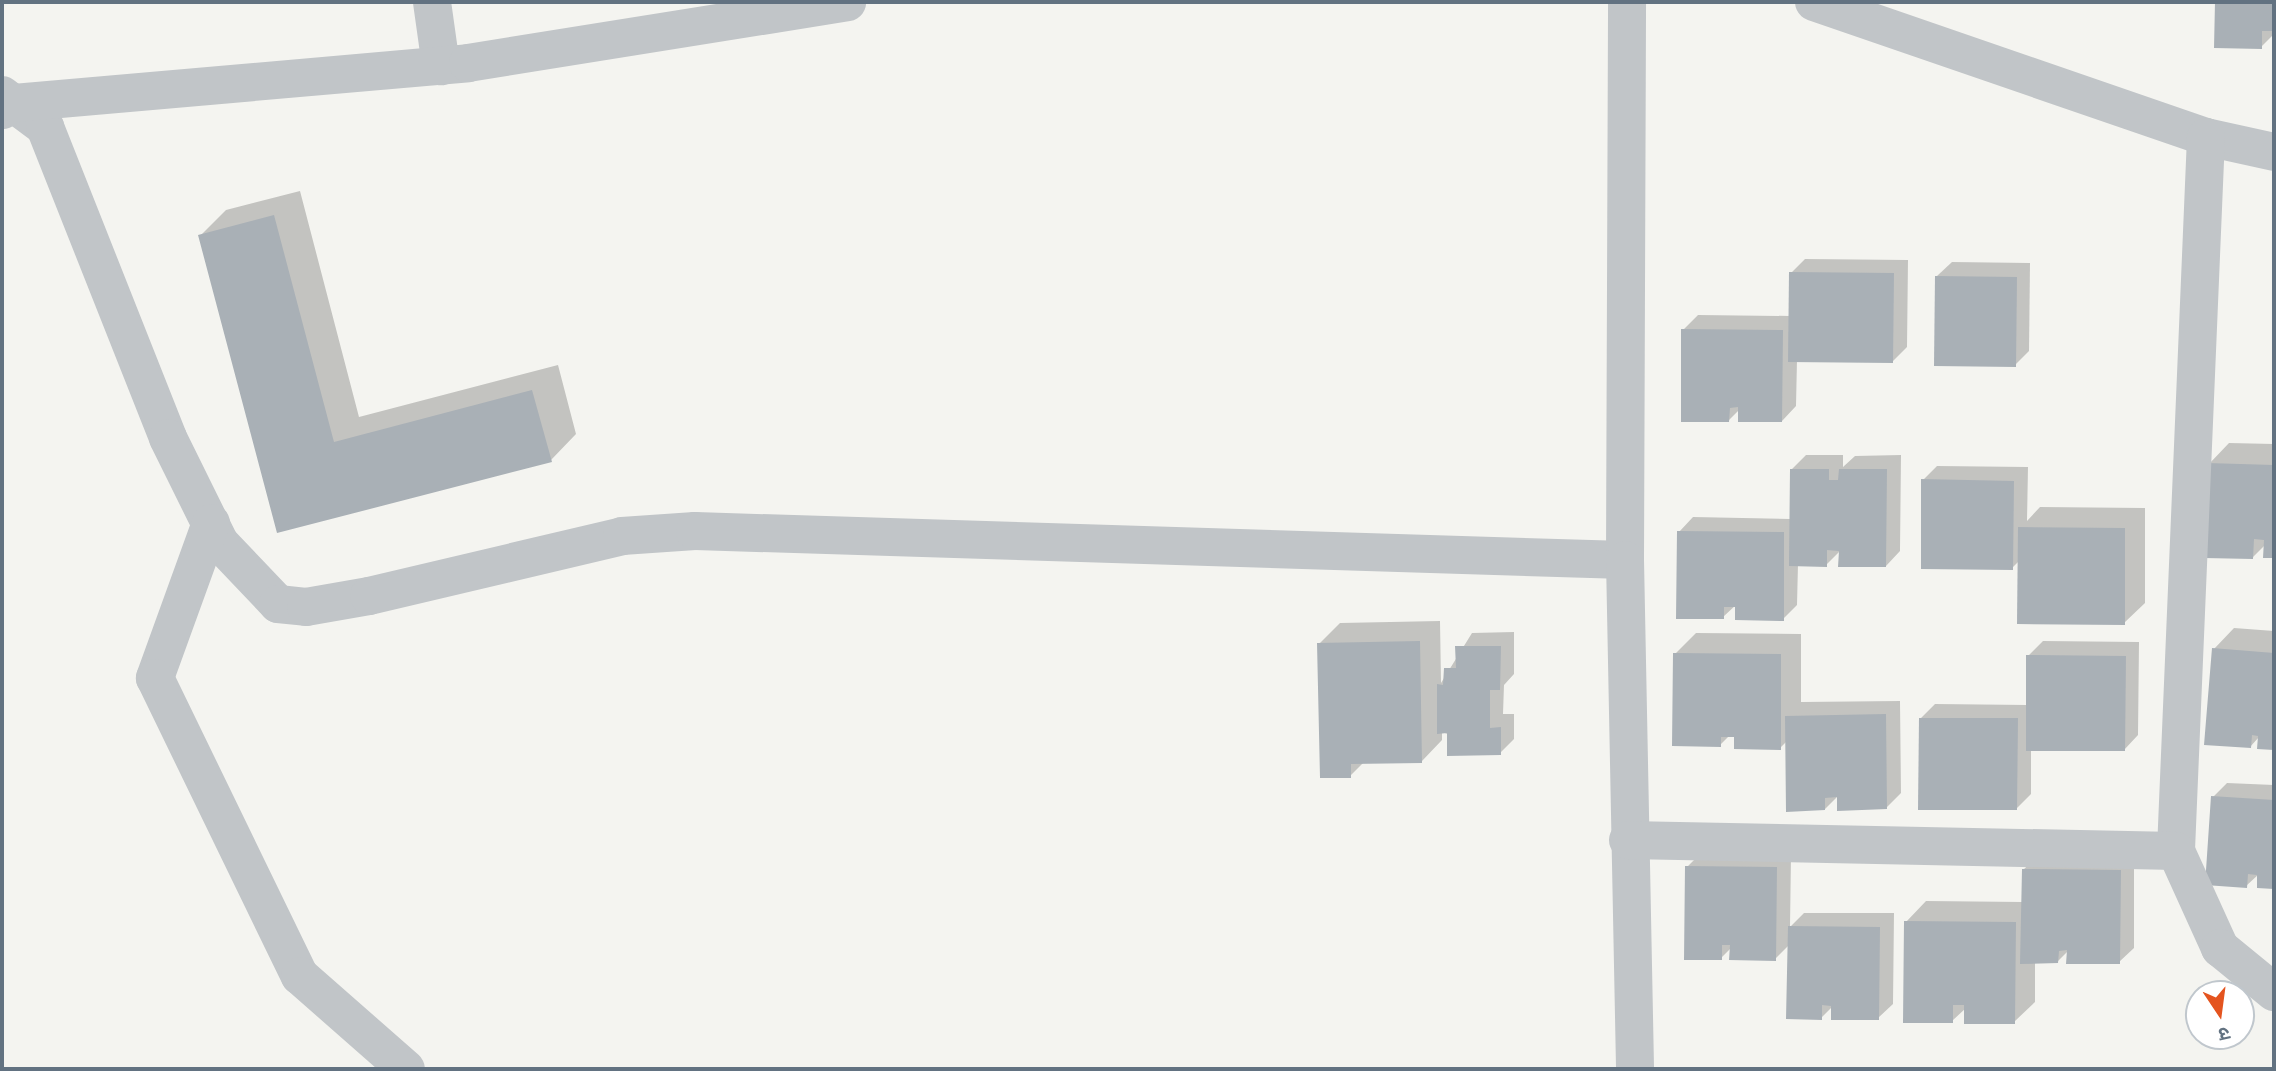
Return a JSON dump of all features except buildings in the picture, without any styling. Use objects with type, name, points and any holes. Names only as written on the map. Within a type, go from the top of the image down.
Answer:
[{"type":"street","points":[[432,2],[441,65]]},
{"type":"street","points":[[6,103],[441,65],[847,2]]},
{"type":"street","points":[[1627,2],[1625,560],[1628,840],[1635,1069]]},
{"type":"street","points":[[1814,2],[1866,10],[2206,137],[2274,152]]},
{"type":"street","points":[[6,103],[45,127],[168,438],[211,523],[256,587],[278,604],[306,607],[622,536],[695,531],[1625,560]]},
{"type":"street","points":[[2206,137],[2176,851],[2220,948],[2274,992]]},
{"type":"street","points":[[211,523],[155,678],[300,976],[405,1069]]},
{"type":"street","points":[[1628,840],[2176,851]]}]
